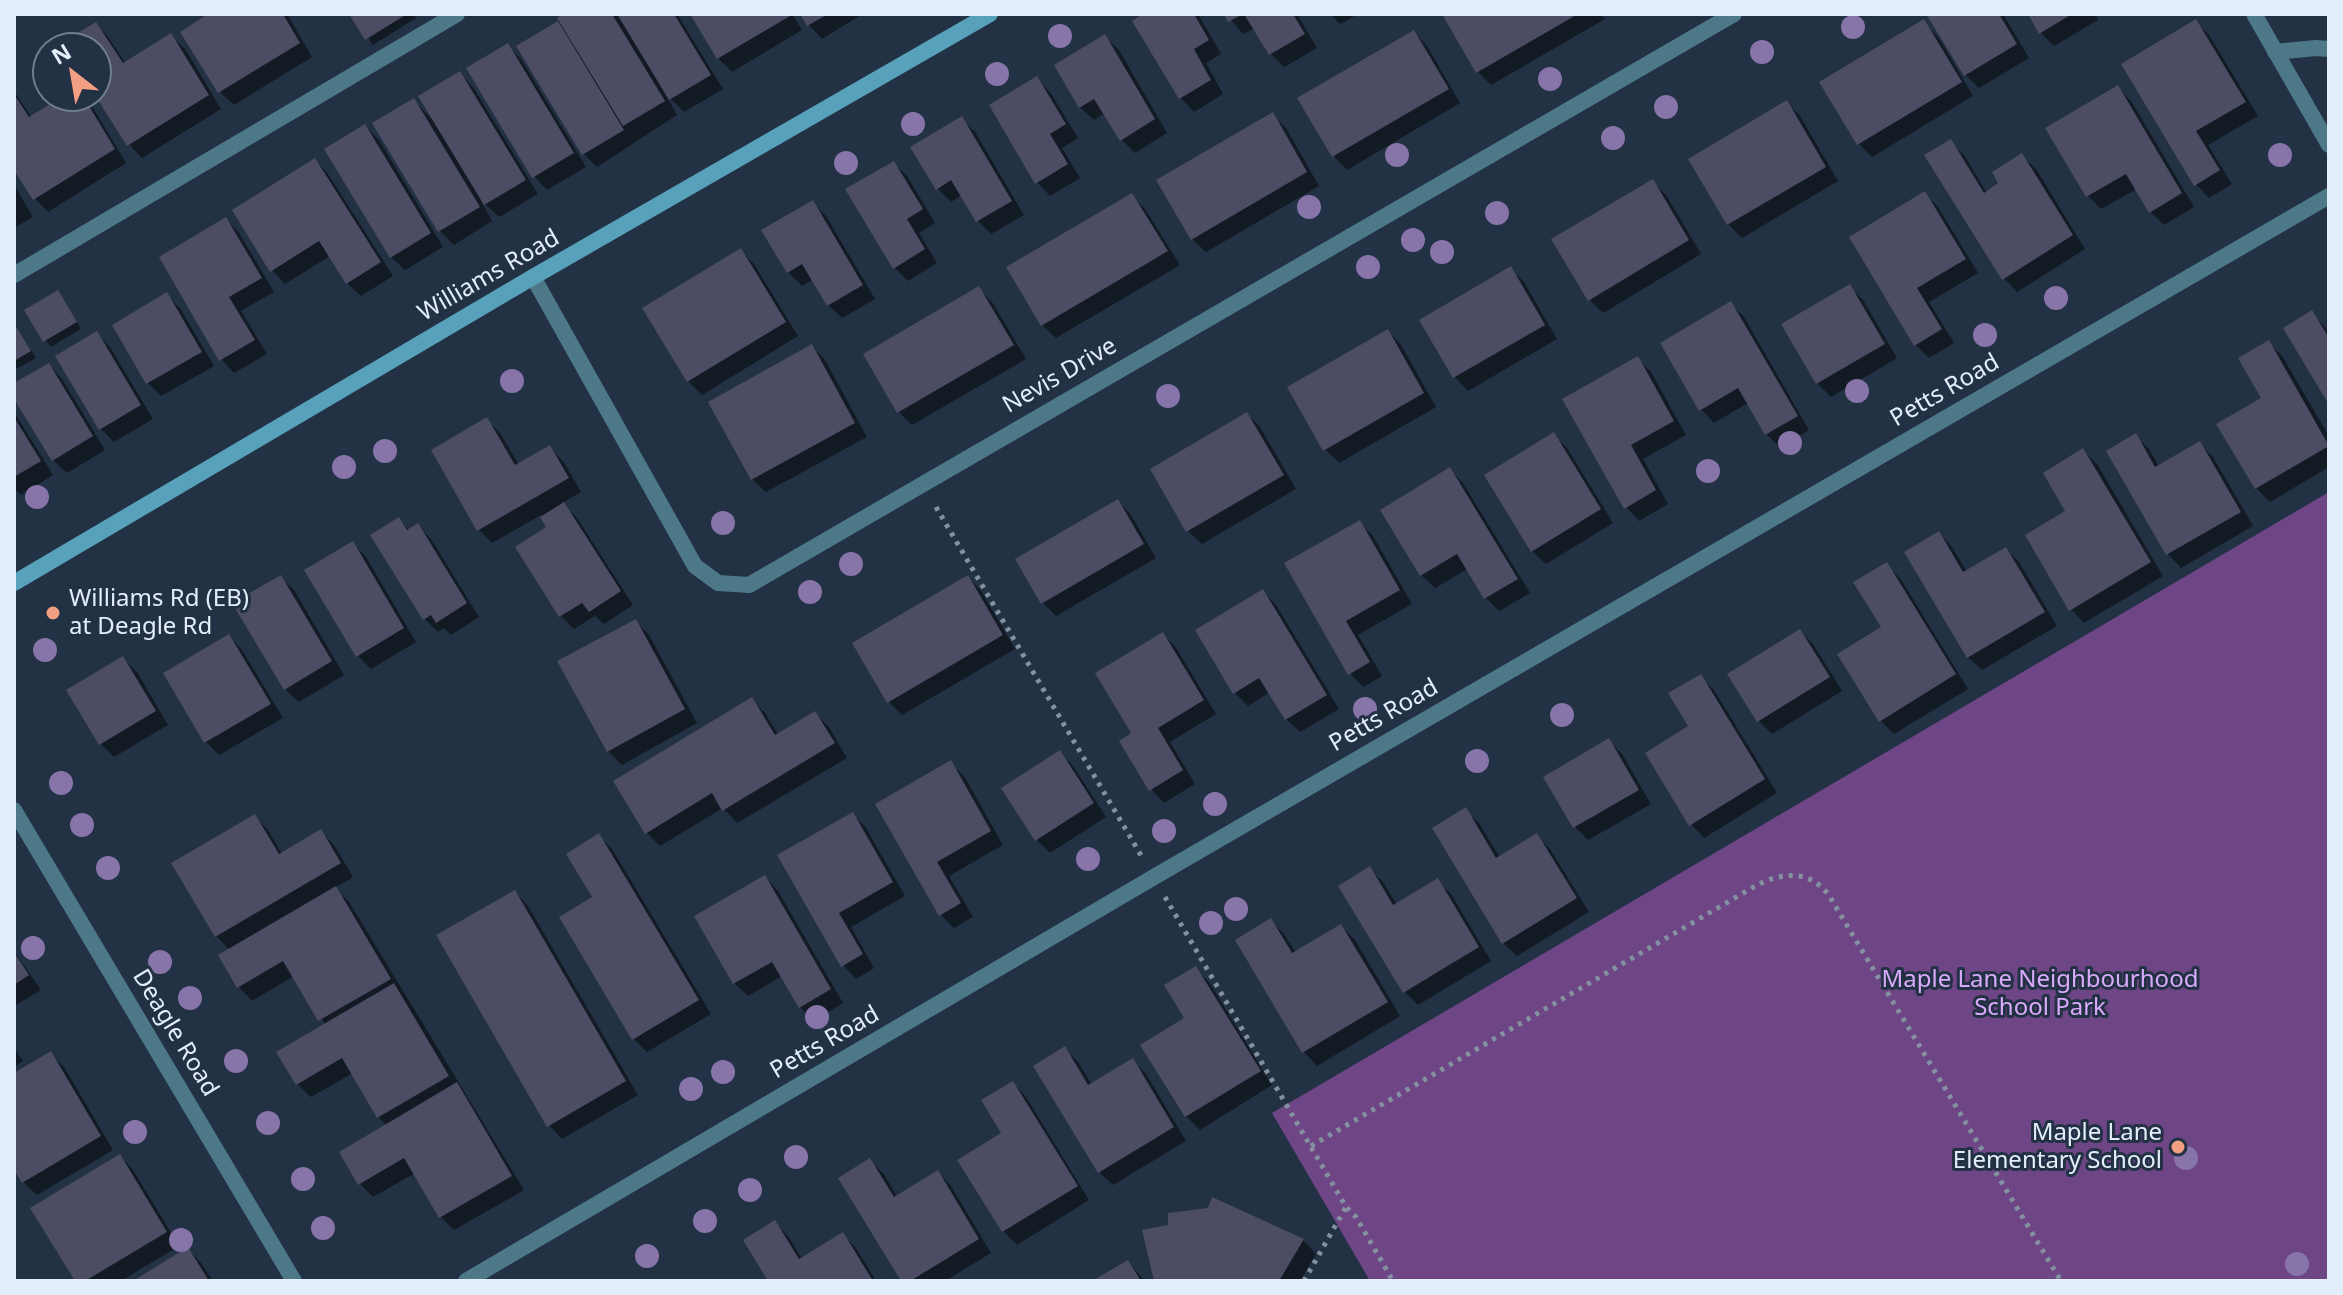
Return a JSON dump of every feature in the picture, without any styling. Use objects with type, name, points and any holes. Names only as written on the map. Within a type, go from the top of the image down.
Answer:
[{"type":"street","points":[[14,275],[457,14]]},
{"type":"street","name":"Williams Road","points":[[14,583],[533,277],[990,14]]},
{"type":"street","name":"Nevis Drive","points":[[533,277],[695,566],[718,583],[749,585],[1734,14]]},
{"type":"street","points":[[2254,14],[2329,145]]},
{"type":"street","points":[[2275,52],[2329,49]]},
{"type":"street","name":"Petts Road","points":[[466,1281],[1168,869],[2329,196]]},
{"type":"street","name":"Deagle Road","points":[[14,810],[294,1281]]},
{"type":"path","points":[[922,483],[1147,865]]},
{"type":"path","points":[[1311,1146],[1757,885],[1784,874],[1796,875],[1814,881],[1828,894],[2061,1281]]},
{"type":"path","points":[[1162,890],[1346,1207],[1356,1217],[1393,1281]]},
{"type":"path","points":[[1304,1281],[1346,1207]]},
{"type":"green space","name":"Maple Lane Neighbourhood School Park","points":[[2329,492],[2329,1281],[1370,1281],[1272,1113]]},
{"type":"building","points":[[208,14],[283,14],[300,43],[218,93],[180,32]]},
{"type":"building","points":[[349,14],[407,14],[365,40]]},
{"type":"building","points":[[563,14],[612,14],[665,101],[623,126],[557,18]]},
{"type":"building","points":[[617,14],[674,14],[711,75],[669,100]]},
{"type":"building","points":[[690,14],[789,14],[790,16],[717,59]]},
{"type":"building","points":[[800,14],[828,14],[807,26]]},
{"type":"building","points":[[1143,14],[1194,14],[1209,40],[1194,49],[1211,80],[1179,99],[1132,21]]},
{"type":"building","points":[[1224,14],[1243,14],[1228,22]]},
{"type":"building","points":[[1244,14],[1293,14],[1305,34],[1269,55]]},
{"type":"building","points":[[1442,14],[1578,14],[1476,73]]},
{"type":"building","points":[[1926,14],[1999,14],[2017,44],[1964,76]]},
{"type":"building","points":[[2028,14],[2072,14],[2039,34]]},
{"type":"building","points":[[1924,19],[1962,82],[1857,145],[1819,82]]},
{"type":"building","points":[[2196,19],[2246,102],[2196,131],[2220,170],[2194,186],[2121,64]]},
{"type":"building","points":[[558,21],[624,130],[582,155],[516,46]]},
{"type":"building","points":[[96,22],[103,32],[79,32]]},
{"type":"building","points":[[1414,30],[1449,89],[1332,157],[1297,98]]},
{"type":"building","points":[[171,33],[209,95],[127,146],[105,112],[112,112],[112,46],[123,63]]},
{"type":"building","points":[[1105,34],[1155,119],[1120,141],[1094,99],[1079,108],[1054,65]]},
{"type":"building","points":[[508,43],[574,153],[532,178],[466,68]]},
{"type":"building","points":[[460,71],[526,180],[484,205],[418,96]]},
{"type":"building","points":[[1037,76],[1066,124],[1050,134],[1068,164],[1035,184],[989,105]]},
{"type":"building","points":[[2118,85],[2182,193],[2149,213],[2126,174],[2086,197],[2045,128]]},
{"type":"building","points":[[14,94],[29,117],[37,112],[93,112],[115,149],[33,200],[14,170]]},
{"type":"building","points":[[414,98],[480,207],[438,232],[372,123]]},
{"type":"building","points":[[1787,100],[1826,167],[1727,225],[1688,159]]},
{"type":"building","points":[[1273,112],[1307,172],[1191,240],[1156,180]]},
{"type":"building","points":[[962,116],[1012,201],[976,222],[951,180],[936,190],[910,147]]},
{"type":"building","points":[[365,124],[431,233],[390,258],[324,149]]},
{"type":"building","points":[[1951,139],[1984,193],[1998,183],[1992,172],[2022,153],[2073,235],[2002,280],[1924,155]]},
{"type":"building","points":[[315,158],[381,262],[346,284],[319,241],[270,272],[232,210]]},
{"type":"building","points":[[894,161],[923,209],[907,219],[925,249],[893,269],[845,189]]},
{"type":"building","points":[[1653,179],[1689,240],[1588,301],[1551,239]]},
{"type":"building","points":[[1925,191],[1966,259],[1917,288],[1942,329],[1914,346],[1849,237]]},
{"type":"building","points":[[1132,193],[1168,251],[1041,326],[1006,267]]},
{"type":"building","points":[[813,200],[863,285],[827,306],[802,264],[787,273],[761,230]]},
{"type":"building","points":[[226,217],[262,278],[229,297],[255,340],[219,361],[159,257]]},
{"type":"building","points":[[741,248],[786,322],[687,382],[642,308]]},
{"type":"building","points":[[1511,266],[1545,325],[1453,378],[1419,320]]},
{"type":"building","points":[[1850,284],[1885,344],[1816,384],[1781,324]]},
{"type":"building","points":[[979,286],[1014,345],[897,413],[863,354]]},
{"type":"building","points":[[58,290],[77,322],[43,342],[24,310]]},
{"type":"building","points":[[167,292],[202,352],[146,384],[112,325]]},
{"type":"building","points":[[1731,301],[1798,416],[1765,435],[1738,388],[1699,411],[1660,343]]},
{"type":"building","points":[[2312,310],[2329,338],[2329,405],[2283,328]]},
{"type":"building","points":[[14,323],[31,351],[14,361]]},
{"type":"building","points":[[1388,329],[1424,393],[1323,451],[1287,387]]},
{"type":"building","points":[[97,331],[141,405],[99,430],[55,356]]},
{"type":"building","points":[[2269,340],[2329,446],[2255,489],[2216,424],[2261,398],[2238,358]]},
{"type":"building","points":[[812,344],[855,423],[751,480],[708,402]]},
{"type":"building","points":[[1638,356],[1674,421],[1631,445],[1656,490],[1624,509],[1562,399]]},
{"type":"building","points":[[49,363],[93,436],[52,461],[14,399],[14,383]]},
{"type":"building","points":[[1247,412],[1284,475],[1186,532],[1150,469]]},
{"type":"building","points":[[14,417],[41,461],[14,477]]},
{"type":"building","points":[[487,417],[515,465],[550,445],[569,478],[477,531],[431,450]]},
{"type":"building","points":[[1554,432],[1601,509],[1531,552],[1484,475]]},
{"type":"building","points":[[2136,433],[2155,467],[2200,441],[2241,512],[2166,555],[2106,451]]},
{"type":"building","points":[[2083,448],[2151,562],[2069,611],[2025,535],[2065,511],[2043,473]]},
{"type":"building","points":[[1450,467],[1518,579],[1484,599],[1457,554],[1420,576],[1380,510]]},
{"type":"building","points":[[1118,499],[1144,544],[1041,604],[1015,559]]},
{"type":"building","points":[[564,502],[621,591],[589,612],[582,603],[559,617],[515,547],[546,527],[540,517]]},
{"type":"building","points":[[399,517],[407,530],[418,523],[467,603],[436,623],[431,615],[423,620],[370,535]]},
{"type":"building","points":[[1360,520],[1400,590],[1346,621],[1370,662],[1348,675],[1284,563]]},
{"type":"building","points":[[1939,531],[1963,572],[2006,547],[2045,612],[1967,658],[1904,552]]},
{"type":"building","points":[[353,541],[404,628],[356,657],[304,570]]},
{"type":"building","points":[[1887,562],[1956,674],[1879,722],[1837,654],[1881,627],[1853,582]]},
{"type":"building","points":[[281,575],[332,661],[284,690],[232,603]]},
{"type":"building","points":[[968,575],[1003,635],[887,703],[852,643]]},
{"type":"building","points":[[1263,589],[1327,695],[1285,720],[1259,678],[1233,694],[1195,630]]},
{"type":"building","points":[[636,619],[685,709],[607,752],[557,661]]},
{"type":"building","points":[[1800,629],[1830,677],[1757,722],[1727,674]]},
{"type":"building","points":[[1163,632],[1204,700],[1158,728],[1183,770],[1149,791],[1119,741],[1131,733],[1095,673]]},
{"type":"building","points":[[229,634],[271,704],[204,743],[163,673]]},
{"type":"building","points":[[123,656],[156,711],[99,745],[66,690]]},
{"type":"building","points":[[1701,674],[1765,779],[1689,826],[1645,753],[1688,726],[1668,693]]},
{"type":"building","points":[[752,697],[775,735],[815,711],[835,743],[722,811],[712,793],[645,834],[613,781]]},
{"type":"building","points":[[1609,738],[1639,790],[1573,828],[1543,777]]},
{"type":"building","points":[[1060,750],[1094,803],[1035,841],[1001,788]]},
{"type":"building","points":[[951,760],[991,831],[937,862],[961,903],[939,916],[875,804]]},
{"type":"building","points":[[1466,807],[1496,858],[1537,833],[1577,898],[1502,944],[1432,828]]},
{"type":"building","points":[[853,812],[893,882],[839,913],[863,954],[841,967],[777,855]]},
{"type":"building","points":[[255,814],[279,854],[321,829],[341,863],[215,937],[171,863]]},
{"type":"building","points":[[599,833],[699,1000],[632,1040],[559,917],[592,897],[566,854]]},
{"type":"building","points":[[1370,866],[1393,905],[1438,878],[1479,947],[1403,993],[1338,886]]},
{"type":"building","points":[[765,875],[831,989],[799,1008],[772,962],[733,984],[694,916]]},
{"type":"building","points":[[336,886],[391,979],[318,1021],[283,961],[237,988],[218,955]]},
{"type":"building","points":[[515,890],[626,1081],[547,1127],[436,935]]},
{"type":"building","points":[[1271,918],[1292,953],[1341,924],[1388,1002],[1302,1053],[1235,940]]},
{"type":"building","points":[[14,952],[29,975],[14,985]]},
{"type":"building","points":[[1196,966],[1261,1071],[1185,1117],[1140,1045],[1184,1018],[1164,985]]},
{"type":"building","points":[[394,983],[449,1076],[377,1118],[342,1058],[296,1085],[276,1052]]},
{"type":"building","points":[[1065,1046],[1088,1085],[1133,1058],[1174,1127],[1098,1173],[1033,1066]]},
{"type":"building","points":[[51,1051],[101,1136],[22,1183],[14,1170],[14,1073]]},
{"type":"building","points":[[1013,1081],[1078,1186],[1002,1232],[957,1160],[1001,1133],[981,1100]]},
{"type":"building","points":[[457,1082],[512,1176],[439,1218],[404,1158],[358,1185],[339,1152]]},
{"type":"building","points":[[120,1154],[167,1232],[85,1281],[75,1281],[30,1208]]},
{"type":"building","points":[[870,1158],[894,1197],[938,1170],[979,1239],[910,1281],[901,1281],[838,1178]]},
{"type":"building","points":[[1212,1197],[1304,1239],[1279,1281],[1154,1281],[1142,1230],[1168,1225],[1168,1213],[1208,1208]]},
{"type":"building","points":[[775,1220],[799,1259],[843,1232],[873,1281],[768,1281],[743,1240]]},
{"type":"building","points":[[188,1247],[209,1281],[133,1281]]},
{"type":"building","points":[[1128,1260],[1141,1281],[1092,1281]]},
{"type":"place","name":"Williams Rd (EB) at Deagle Rd","points":[[53,613]]},
{"type":"place","name":"Maple Lane Elementary School","points":[[2178,1147]]}]
